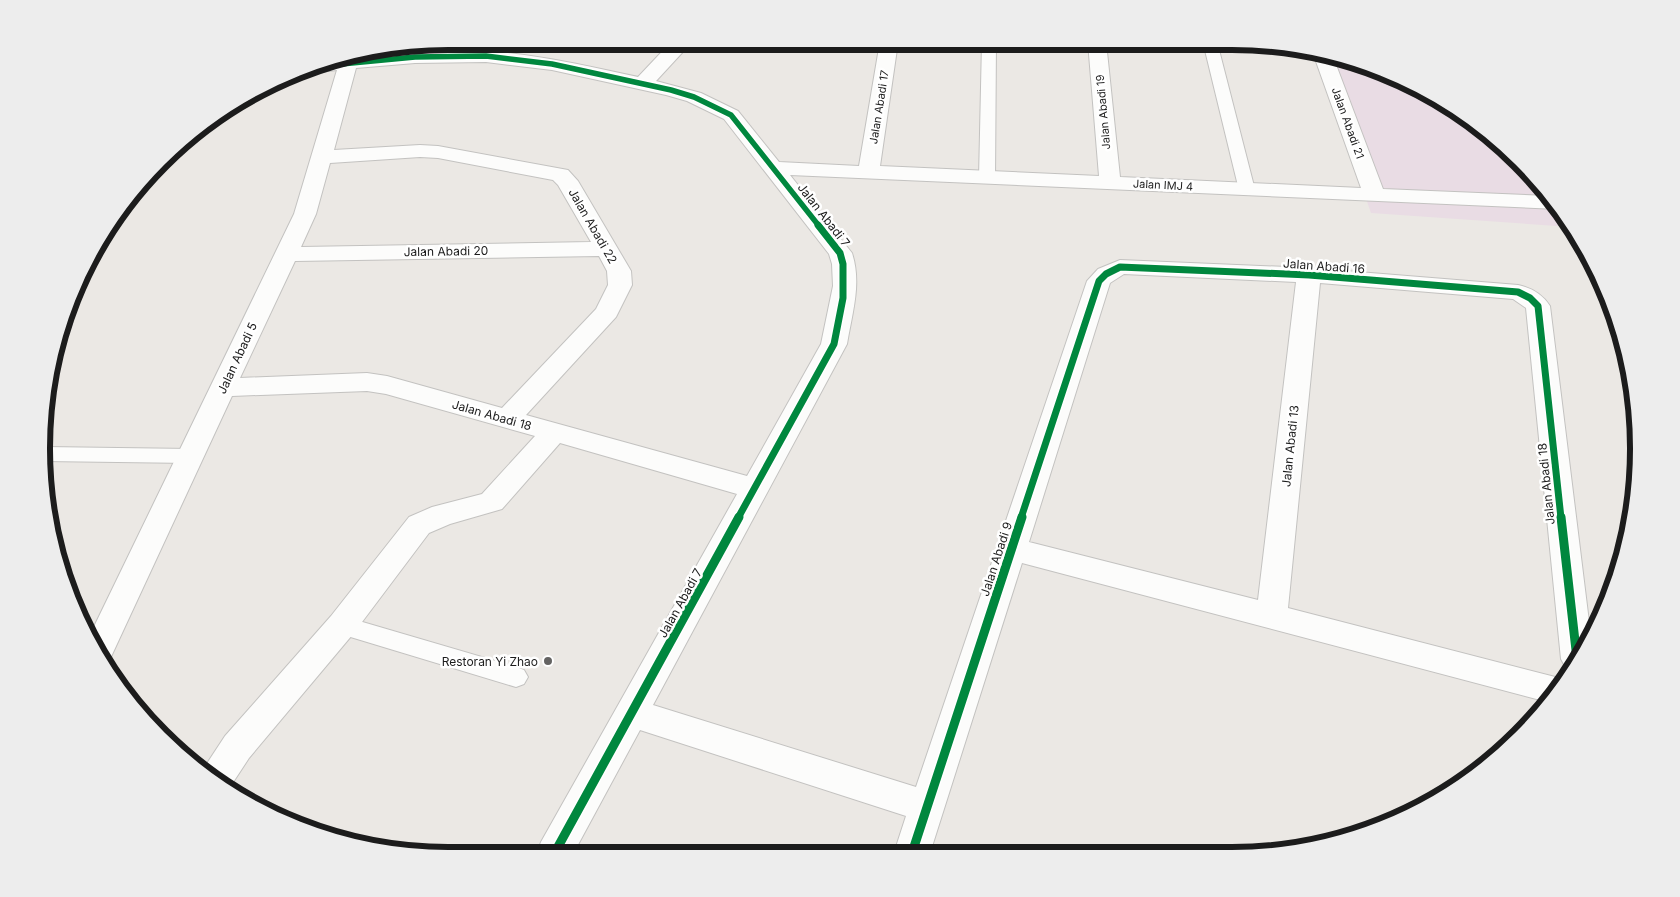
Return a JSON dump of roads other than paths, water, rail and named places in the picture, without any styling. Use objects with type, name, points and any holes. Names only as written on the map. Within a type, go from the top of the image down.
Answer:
[{"type":"street","points":[[642,84],[675,50]]},
{"type":"street","name":"Jalan Abadi 17","points":[[868,172],[888,50]]},
{"type":"street","name":"Jalan Abadi 19","points":[[1098,50],[1110,183]]},
{"type":"street","name":"Jalan Abadi 7","points":[[361,60],[486,56],[552,64],[694,97],[731,115],[840,253],[845,264],[846,276],[834,344],[558,847]]},
{"type":"street","name":"Jalan Abadi 21","points":[[1325,62],[1374,194]]},
{"type":"street","name":"Jalan Abadi 5","points":[[101,645],[306,214],[348,63]]},
{"type":"street","name":"Jalan Abadi 22","points":[[322,157],[420,151],[560,175],[566,181],[619,272],[620,285],[607,312],[507,419]]},
{"type":"street","name":"Jalan IMJ 4","points":[[773,168],[1545,203]]},
{"type":"street","name":"Jalan Abadi 20","points":[[286,254],[606,249]]},
{"type":"street","name":"Jalan Abadi 16","points":[[1106,274],[1120,267],[1134,266],[1309,275],[1518,292],[1530,298],[1538,306]]},
{"type":"street","name":"Jalan Abadi 9","points":[[914,847],[1099,281],[1106,274]]},
{"type":"street","name":"Jalan Abadi 13","points":[[1272,616],[1309,275]]},
{"type":"street","name":"Jalan Abadi 18","points":[[1538,306],[1576,650]]},
{"type":"street","name":"Jalan Abadi 18","points":[[223,388],[367,382],[387,385],[755,489]]},
{"type":"street","points":[[219,774],[237,747],[342,625],[419,525],[442,515],[492,502],[554,432]]},
{"type":"street","points":[[1012,549],[1550,688]]},
{"type":"street","points":[[633,713],[928,807]]},
{"type":"lane","points":[[987,178],[989,50]]},
{"type":"lane","points":[[1212,50],[1247,190]]},
{"type":"lane","points":[[50,454],[191,456]]},
{"type":"lane","points":[[342,625],[516,677]]},
{"type":"place","name":"Restoran Yi Zhao","points":[[548,661]]}]
